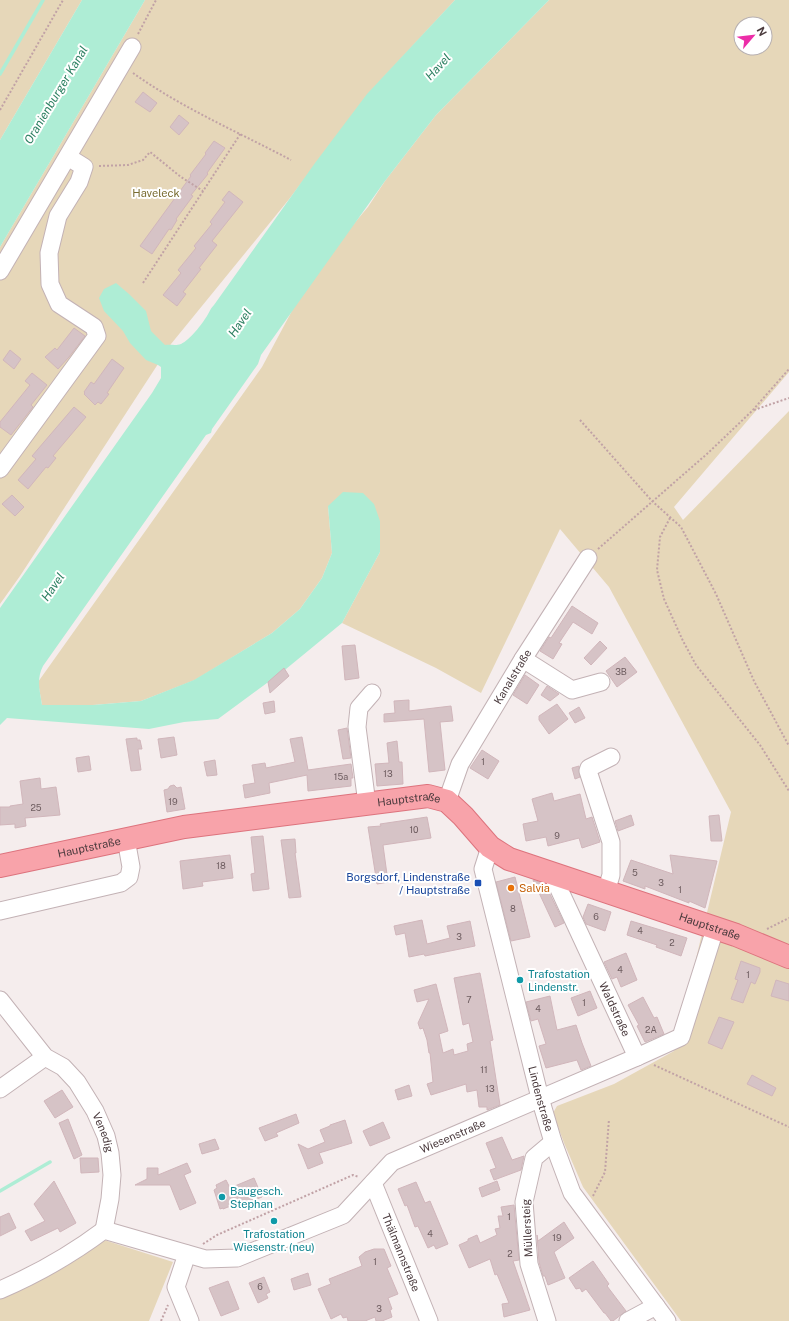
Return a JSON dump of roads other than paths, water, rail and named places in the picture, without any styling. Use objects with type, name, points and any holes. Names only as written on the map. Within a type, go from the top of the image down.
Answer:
[{"type":"main road","name":"Hauptstraße","points":[[0,866],[184,827],[428,796],[447,801],[463,816],[490,847],[509,858],[552,874],[736,935],[786,956]]},
{"type":"street","points":[[0,271],[132,47]]},
{"type":"street","points":[[0,469],[97,336],[94,327],[59,304],[50,284],[50,253],[58,216],[79,182],[84,167],[68,157]]},
{"type":"street","name":"Kanalstraße","points":[[447,801],[460,764],[523,659],[588,558]]},
{"type":"street","points":[[523,659],[572,690],[602,682]]},
{"type":"street","points":[[367,804],[357,727],[358,708],[372,693]]},
{"type":"street","points":[[606,892],[611,875],[611,842],[588,771],[589,768],[610,757]]},
{"type":"street","points":[[0,911],[121,883],[129,877],[131,867],[126,839]]},
{"type":"street","name":"Lindenstraße","points":[[490,847],[483,869],[540,1098],[553,1142],[572,1193],[667,1321]]},
{"type":"street","name":"Waldstraße","points":[[552,874],[637,1057]]},
{"type":"street","points":[[540,1098],[681,1037],[715,929]]},
{"type":"street","name":"Venedig","points":[[0,1000],[45,1057],[63,1067],[77,1082],[96,1111],[106,1136],[110,1152],[112,1175],[110,1199],[104,1230]]},
{"type":"street","points":[[0,1089],[45,1057]]},
{"type":"street","name":"Wiesenstraße","points":[[187,1254],[205,1259],[236,1258],[343,1215],[392,1162],[540,1098]]},
{"type":"street","name":"Müllersteig","points":[[548,1321],[529,1264],[524,1202],[534,1158],[553,1142]]},
{"type":"street","name":"Thälmannstraße","points":[[373,1183],[429,1321]]},
{"type":"street","points":[[0,1290],[51,1264],[104,1230],[187,1254],[176,1287],[190,1321]]},
{"type":"street","points":[[628,1321],[656,1306]]},
{"type":"water","name":"Oranienburger Kanal","points":[[82,0],[145,0],[0,247],[0,140]]},
{"type":"water","name":"Havel","points":[[455,0],[549,0],[436,115],[385,181],[261,355],[258,364],[212,429],[211,433],[206,435],[43,666],[39,681],[42,705],[93,705],[141,701],[194,680],[272,633],[300,609],[322,578],[332,553],[328,506],[343,492],[363,493],[374,504],[380,521],[380,552],[342,623],[286,669],[218,719],[184,722],[149,729],[7,718],[0,725],[0,608],[152,393],[161,378],[161,367],[146,360],[130,343],[123,331],[104,311],[99,298],[104,289],[116,283],[129,294],[146,311],[151,331],[165,345],[179,345],[188,339],[196,332],[315,163],[367,94]]},
{"type":"waterway","points":[[0,74],[43,0]]},
{"type":"waterway","points":[[0,1191],[50,1162]]},
{"type":"place","name":"Borgsdorf, Lindenstraße / Hauptstraße","points":[[478,883]]},
{"type":"place","name":"Salvia","points":[[511,888]]},
{"type":"place","name":"Trafostation Lindenstr.","points":[[520,980]]},
{"type":"place","name":"Baugesch. Stephan","points":[[222,1197]]},
{"type":"place","name":"Trafostation Wiesenstr. (neu)","points":[[274,1221]]},
{"type":"park label","name":"Haveleck","points":[[156,193]]}]
